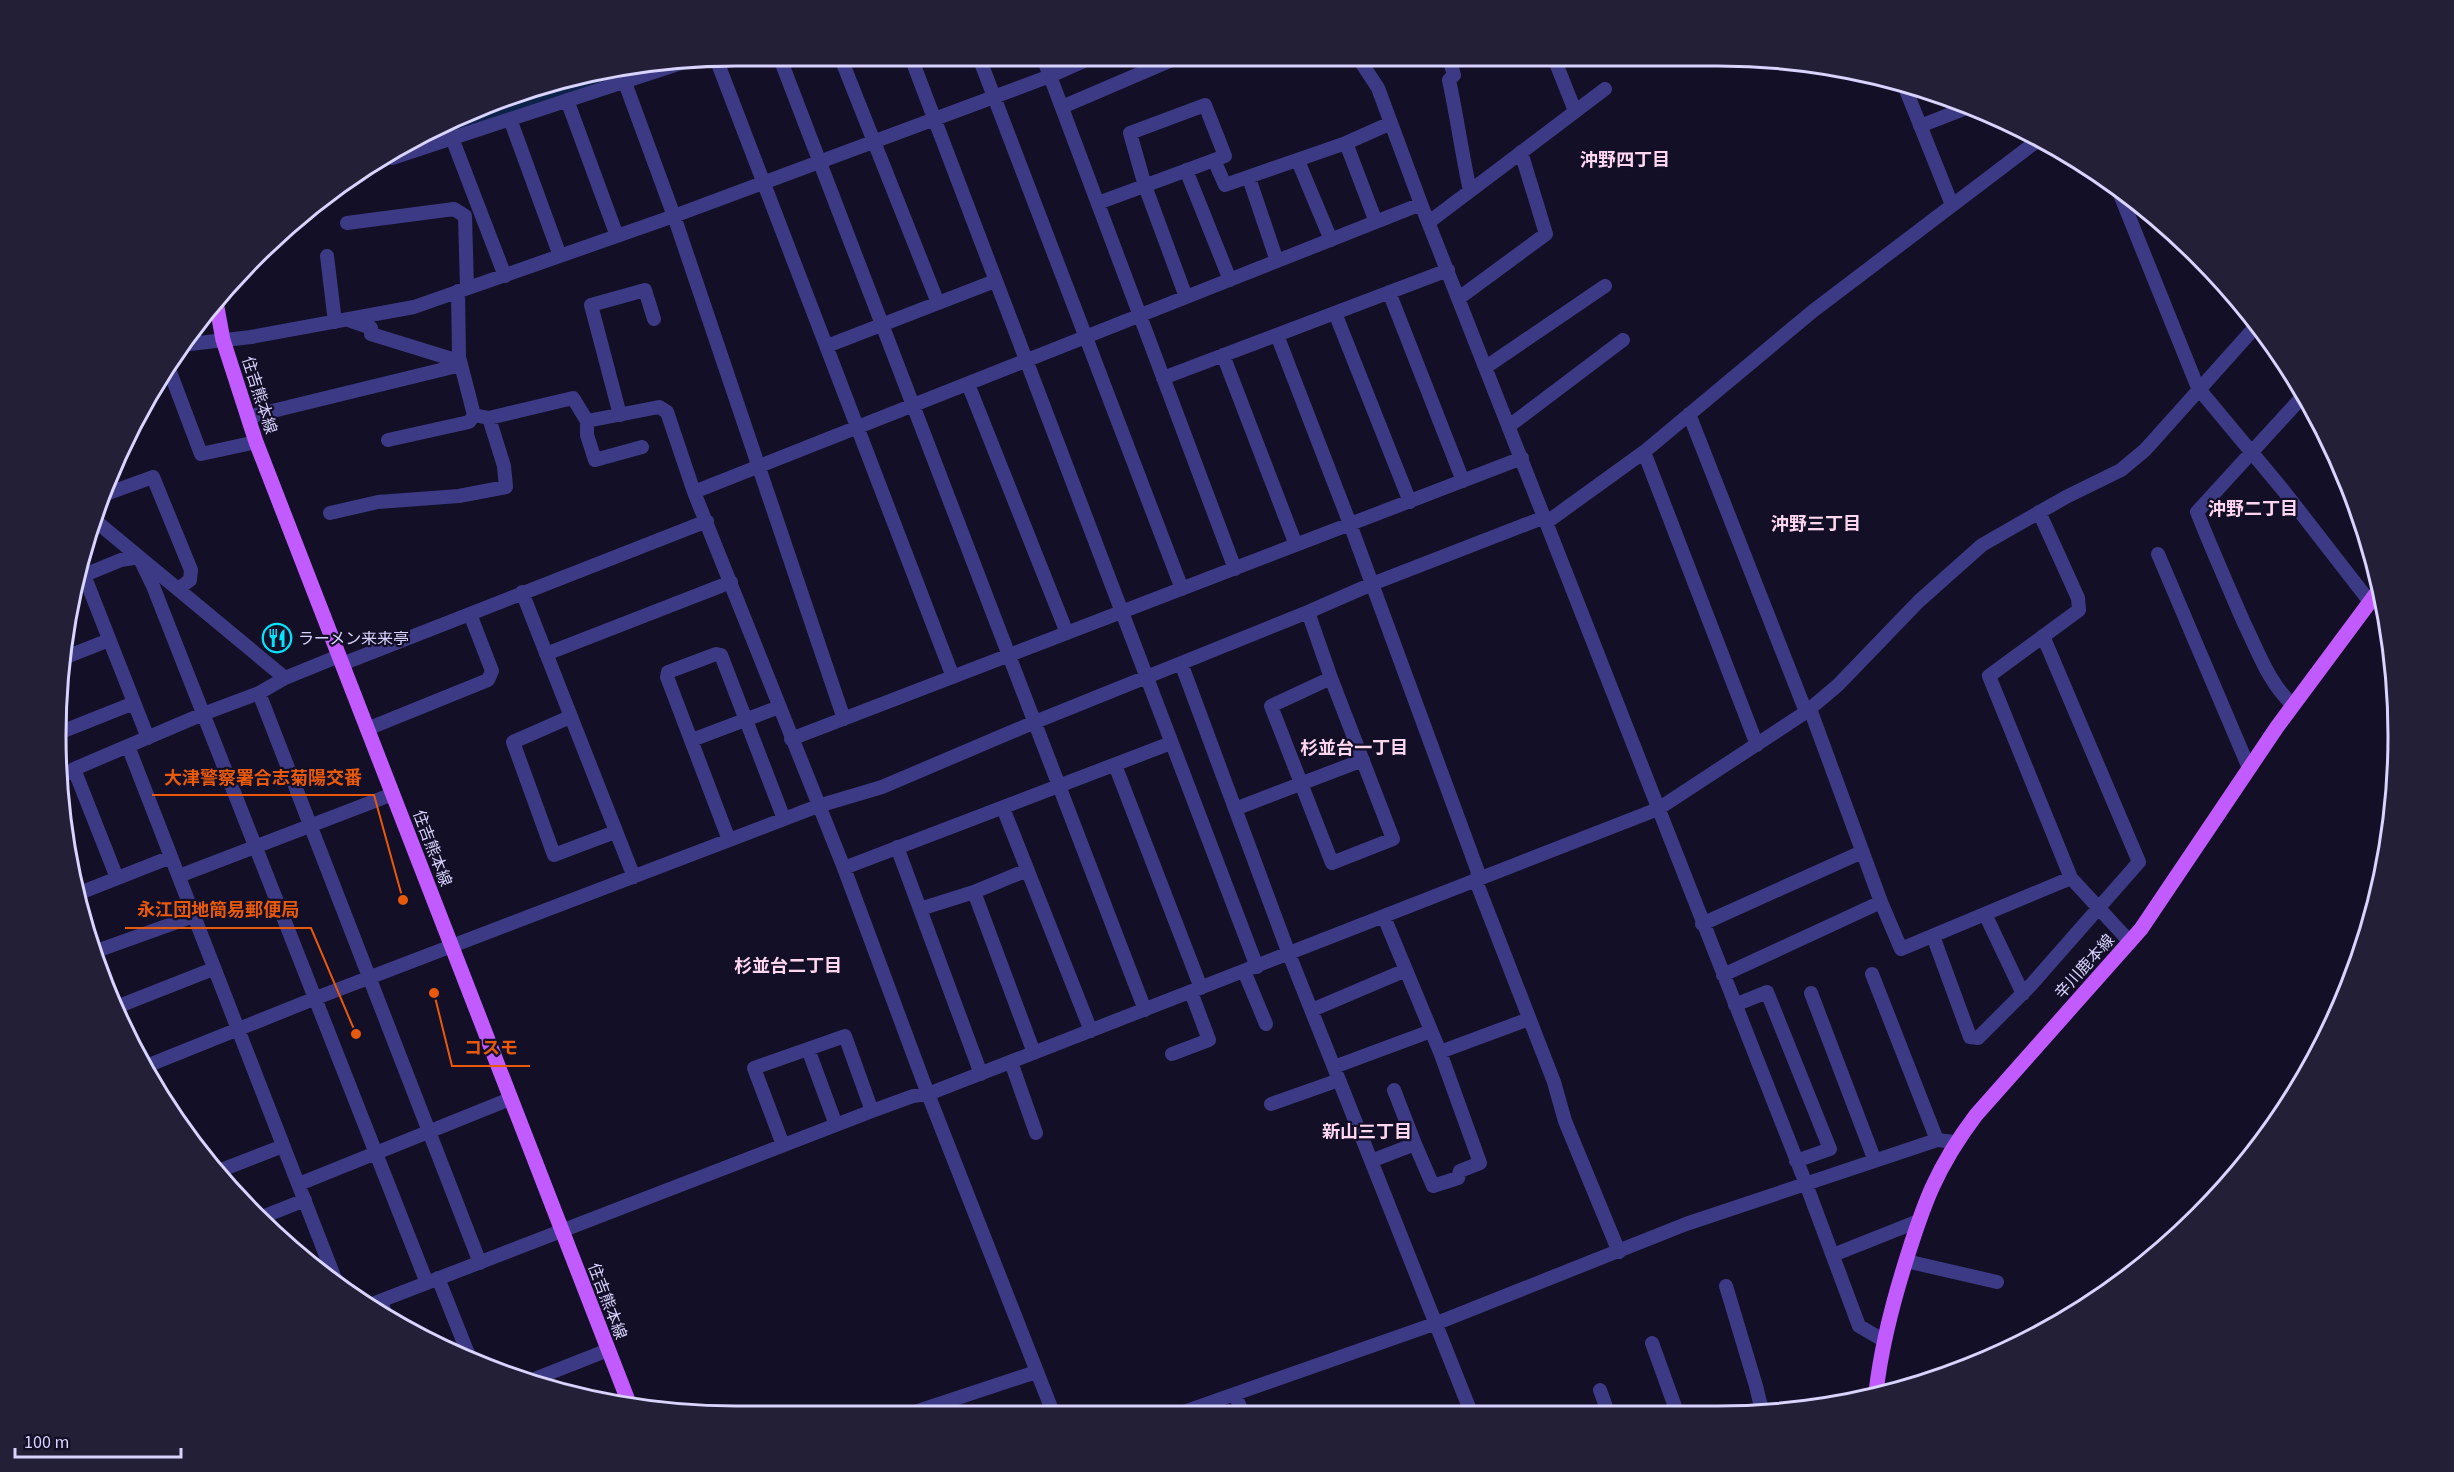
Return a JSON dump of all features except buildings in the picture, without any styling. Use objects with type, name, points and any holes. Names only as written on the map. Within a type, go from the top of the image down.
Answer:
[{"type":"main road","name":"住吉熊本線","points":[[218,311],[223,340],[256,442],[626,1396]]},
{"type":"main road","name":"辛川鹿本線","points":[[1877,1386],[1883,1340],[1916,1222],[1933,1181],[1955,1142],[1976,1115],[2130,942],[2293,705],[2373,597]]},
{"type":"street","points":[[719,66],[953,677]]},
{"type":"street","points":[[783,66],[1145,1010]]},
{"type":"street","points":[[844,66],[938,303]]},
{"type":"street","points":[[914,66],[1171,742],[1250,969],[1266,1024]]},
{"type":"street","points":[[982,66],[1182,589]]},
{"type":"street","points":[[1046,66],[1235,569]]},
{"type":"street","points":[[193,344],[342,321],[414,307],[674,216],[1072,66]]},
{"type":"street","points":[[1062,107],[1158,66]]},
{"type":"street","points":[[1364,66],[1378,88],[1421,204],[1546,519],[1702,924],[1806,1184],[1859,1326],[1883,1340]]},
{"type":"street","points":[[1451,66],[1454,75],[1449,80],[1460,126],[1462,155],[1470,190]]},
{"type":"street","points":[[1557,66],[1575,111]]},
{"type":"street","points":[[406,153],[651,72]]},
{"type":"street","points":[[624,80],[674,216],[844,719]]},
{"type":"street","points":[[1429,222],[1605,89]]},
{"type":"street","points":[[1908,94],[1952,205]]},
{"type":"street","points":[[567,100],[616,236]]},
{"type":"street","points":[[1098,203],[1144,186],[1186,170],[1225,156],[1205,105],[1130,133],[1144,186],[1186,297]]},
{"type":"street","points":[[1920,126],[1958,111]]},
{"type":"street","points":[[510,119],[560,256]]},
{"type":"street","points":[[1214,160],[1226,185],[1346,143],[1391,123]]},
{"type":"street","points":[[452,138],[505,276]]},
{"type":"street","points":[[1346,143],[1376,222]]},
{"type":"street","points":[[152,1064],[370,977],[818,806],[882,787],[1372,584],[1546,519],[1644,452],[1813,311],[2032,145]]},
{"type":"street","points":[[1459,298],[1546,234],[1521,152]]},
{"type":"street","points":[[1298,160],[1331,240]]},
{"type":"street","points":[[1186,170],[1230,280]]},
{"type":"street","points":[[1249,178],[1278,261]]},
{"type":"street","points":[[2123,202],[2198,388],[2370,602]]},
{"type":"street","points":[[694,492],[1421,204]]},
{"type":"street","points":[[347,223],[454,209],[465,216],[460,361],[474,415]]},
{"type":"street","points":[[327,256],[342,321]]},
{"type":"street","points":[[1163,378],[1448,270]]},
{"type":"street","points":[[827,346],[995,280]]},
{"type":"street","points":[[1486,367],[1605,286]]},
{"type":"street","points":[[620,416],[591,305],[645,290],[654,319]]},
{"type":"street","points":[[1389,292],[1463,481]]},
{"type":"street","points":[[1335,313],[1410,501]]},
{"type":"street","points":[[342,321],[371,327],[371,334],[460,361]]},
{"type":"street","points":[[382,1304],[381,1301],[872,1111],[913,1096],[928,1094],[981,1074],[1658,809],[1808,711],[1838,685],[1919,601],[1982,545],[2039,512],[2121,470],[2145,450],[2198,388],[2252,331]]},
{"type":"street","points":[[1277,335],[1350,524],[1478,872],[1476,881],[1554,1082],[1569,1131],[1619,1252]]},
{"type":"street","points":[[1509,426],[1623,340]]},
{"type":"street","points":[[1223,355],[1296,545]]},
{"type":"street","points":[[248,417],[460,361]]},
{"type":"street","points":[[172,376],[201,454],[256,442]]},
{"type":"street","points":[[968,384],[1067,633]]},
{"type":"street","points":[[474,415],[489,418],[573,398],[587,421],[587,435],[595,460],[642,447]]},
{"type":"street","points":[[2293,705],[2280,694],[2262,660],[2214,557],[2197,512],[2298,401]]},
{"type":"street","points":[[587,421],[658,407],[667,412],[694,492],[844,868],[928,1094],[1050,1406]]},
{"type":"street","points":[[1689,414],[1901,949],[2071,878]]},
{"type":"street","points":[[388,440],[416,427],[469,422],[474,415]]},
{"type":"street","points":[[330,513],[378,502],[459,496],[506,487],[504,466],[489,418]]},
{"type":"street","points":[[1644,452],[1757,745]]},
{"type":"street","points":[[791,739],[1521,458]]},
{"type":"street","points":[[113,491],[153,477],[190,570],[190,580],[178,589]]},
{"type":"street","points":[[2039,512],[2078,598],[2079,610],[1989,676],[2071,878],[2130,942]]},
{"type":"street","points":[[67,773],[203,714],[259,693],[285,678],[470,614],[707,521]]},
{"type":"street","points":[[101,525],[285,678]]},
{"type":"street","points":[[2158,554],[2249,768]]},
{"type":"street","points":[[86,574],[121,560],[139,557]]},
{"type":"street","points":[[139,557],[316,998],[375,1154],[465,1348]]},
{"type":"street","points":[[546,654],[731,582]]},
{"type":"street","points":[[84,583],[148,738]]},
{"type":"street","points":[[522,592],[634,877]]},
{"type":"street","points":[[1308,612],[1393,839],[1332,863],[1271,706],[1331,678]]},
{"type":"street","points":[[367,729],[488,680],[492,670],[470,614]]},
{"type":"street","points":[[1933,936],[1970,1037],[1978,1038],[2023,994],[2139,862],[2043,636]]},
{"type":"street","points":[[71,655],[109,640]]},
{"type":"street","points":[[729,840],[667,677],[668,672],[716,654],[721,655],[784,819]]},
{"type":"street","points":[[1181,663],[1289,954],[1469,1406]]},
{"type":"street","points":[[259,693],[480,1263]]},
{"type":"street","points":[[66,730],[134,703]]},
{"type":"street","points":[[692,740],[779,707]]},
{"type":"street","points":[[570,717],[513,742],[554,855],[615,832]]},
{"type":"street","points":[[844,868],[1058,788],[1171,742]]},
{"type":"street","points":[[128,746],[331,1270]]},
{"type":"street","points":[[1235,809],[1363,760]]},
{"type":"street","points":[[1115,765],[1196,990],[1209,1040],[1172,1054]]},
{"type":"street","points":[[74,769],[117,878]]},
{"type":"street","points":[[179,876],[393,794]]},
{"type":"street","points":[[1003,808],[1091,1030]]},
{"type":"street","points":[[897,848],[981,1074]]},
{"type":"street","points":[[1702,924],[1862,852]]},
{"type":"street","points":[[85,891],[171,857]]},
{"type":"street","points":[[920,909],[974,892],[1027,870]]},
{"type":"street","points":[[974,892],[1034,1053]]},
{"type":"street","points":[[1723,975],[1881,903]]},
{"type":"street","points":[[1985,914],[2023,994]]},
{"type":"street","points":[[101,948],[194,916]]},
{"type":"street","points":[[1384,917],[1440,1052],[1480,1164],[1460,1171],[1458,1178],[1433,1186],[1394,1090]]},
{"type":"street","points":[[123,1005],[213,969]]},
{"type":"street","points":[[1312,1010],[1406,970]]},
{"type":"street","points":[[1872,974],[1937,1140]]},
{"type":"street","points":[[1735,1005],[1767,992],[1830,1149],[1796,1161]]},
{"type":"street","points":[[1811,993],[1875,1161]]},
{"type":"street","points":[[1440,1052],[1529,1019]]},
{"type":"street","points":[[1271,1104],[1431,1031]]},
{"type":"street","points":[[783,1145],[754,1068],[845,1036],[872,1111]]},
{"type":"street","points":[[808,1049],[836,1125]]},
{"type":"street","points":[[1011,1062],[1036,1134]]},
{"type":"street","points":[[299,1184],[510,1098]]},
{"type":"street","points":[[1200,1406],[1437,1323],[1686,1224],[1937,1140],[1955,1142]]},
{"type":"street","points":[[1371,1161],[1415,1144]]},
{"type":"street","points":[[224,1169],[283,1146]]},
{"type":"street","points":[[267,1215],[305,1200]]},
{"type":"street","points":[[1833,1256],[1916,1222]]},
{"type":"street","points":[[321,1262],[327,1260]]},
{"type":"street","points":[[1906,1261],[1996,1282]]},
{"type":"street","points":[[1726,1286],[1761,1405]]},
{"type":"street","points":[[1652,1343],[1675,1406]]},
{"type":"street","points":[[541,1376],[608,1350]]},
{"type":"street","points":[[945,1406],[1036,1372]]},
{"type":"street","points":[[1600,1389],[1606,1406]]},
{"type":"street","points":[[1235,1394],[1240,1406]]},
{"type":"place","name":"ラーメン来来亭","points":[[277,638]]},
{"type":"place","name":"大津警察署合志菊陽交番","points":[[403,900]]},
{"type":"place","name":"コスモ","points":[[434,993]]},
{"type":"place","name":"永江団地簡易郵便局","points":[[356,1034]]},
{"type":"district","name":"沖野四丁目","points":[[1625,160]]},
{"type":"district","name":"沖野二丁目","points":[[2253,509]]},
{"type":"district","name":"沖野三丁目","points":[[1816,524]]},
{"type":"district","name":"杉並台一丁目","points":[[1354,748]]},
{"type":"district","name":"杉並台二丁目","points":[[788,966]]},
{"type":"district","name":"新山三丁目","points":[[1367,1132]]}]
